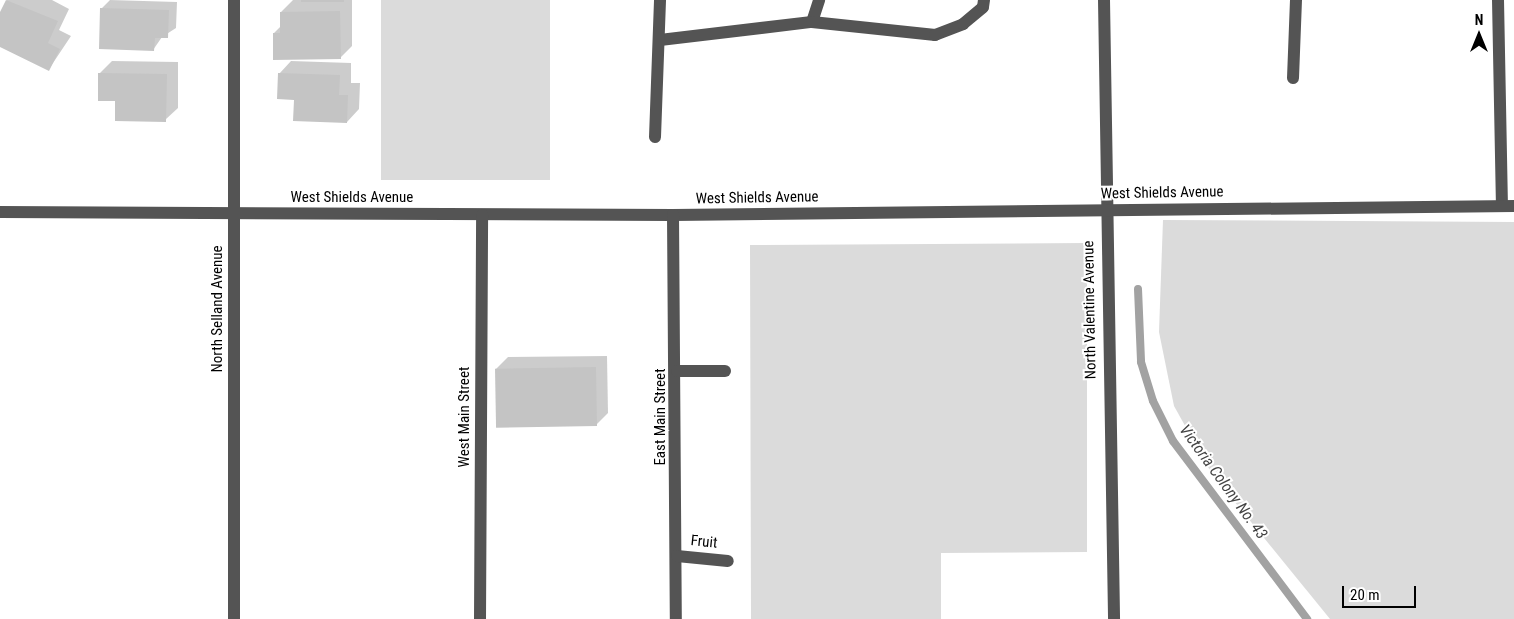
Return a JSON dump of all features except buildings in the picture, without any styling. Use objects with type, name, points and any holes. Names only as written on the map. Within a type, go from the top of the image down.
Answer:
[{"type":"street","name":"North Selland Avenue","points":[[234,0],[234,619]]},
{"type":"street","points":[[655,137],[660,0]]},
{"type":"street","points":[[812,22],[819,0]]},
{"type":"street","points":[[660,40],[812,22],[935,35],[963,24],[983,7],[984,0]]},
{"type":"street","name":"North Valentine Avenue","points":[[1104,0],[1104,210],[1114,619]]},
{"type":"street","points":[[1293,78],[1296,0]]},
{"type":"street","points":[[1498,0],[1508,206]]},
{"type":"street","name":"West Shields Avenue","points":[[0,212],[673,215],[1508,206]]},
{"type":"street","name":"West Main Street","points":[[480,619],[482,215]]},
{"type":"street","name":"East Main Street","points":[[673,215],[677,371],[676,619]]},
{"type":"street","points":[[677,371],[725,371]]},
{"type":"street","name":"Fruit","points":[[677,556],[728,561]]},
{"type":"shaded area","points":[[381,0],[550,0],[550,180],[381,180]]},
{"type":"shaded area","points":[[1163,220],[1514,222],[1514,619],[1330,619],[1212,474],[1174,406],[1159,332]]},
{"type":"shaded area","points":[[1087,243],[1087,552],[941,553],[941,619],[751,619],[750,245]]},
{"type":"waterway","name":"Victoria Colony No. 43","points":[[1138,289],[1141,362],[1153,401],[1173,441],[1307,619]]}]
